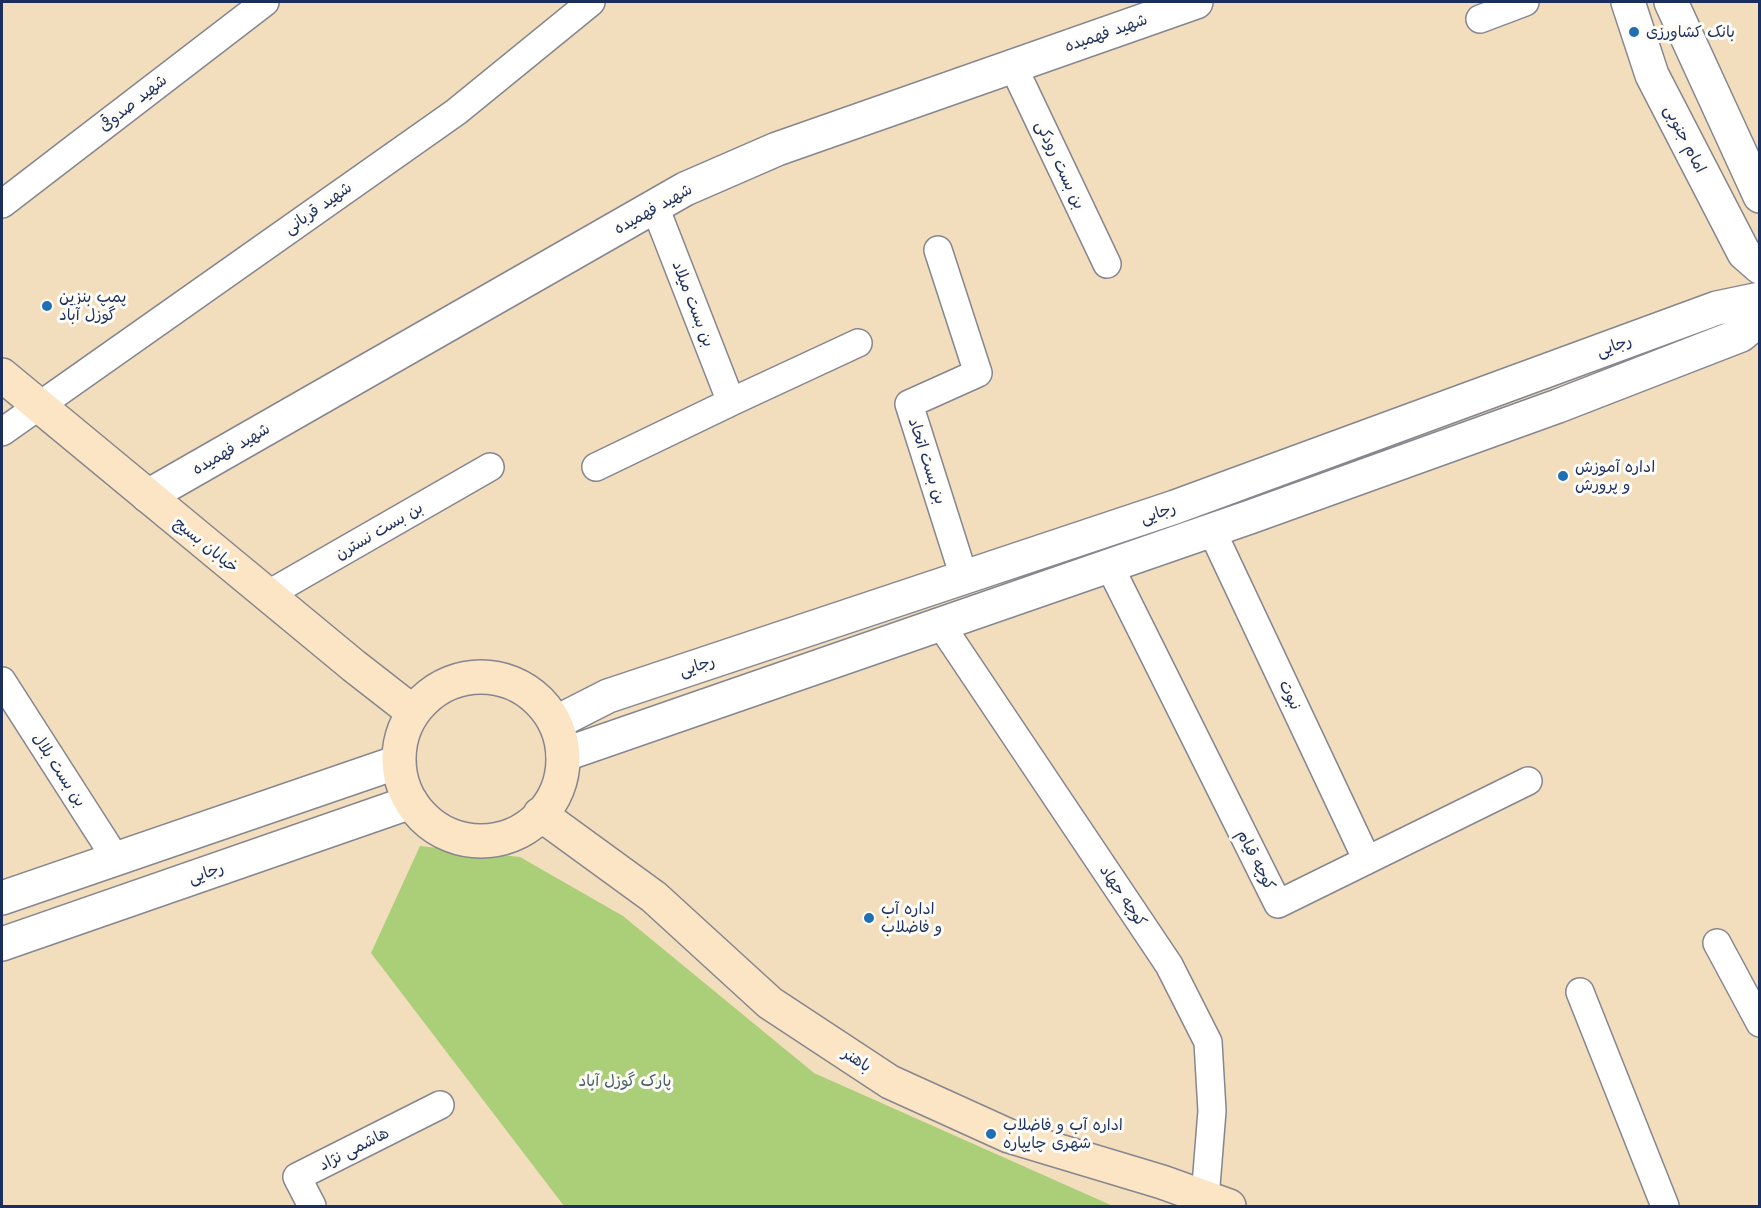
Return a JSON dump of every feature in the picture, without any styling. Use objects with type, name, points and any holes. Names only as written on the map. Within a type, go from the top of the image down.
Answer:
[{"type":"main road","name":"خیابان بسیج","points":[[2,375],[267,595],[413,712]]},
{"type":"main road","points":[[475,676],[500,678],[522,687],[542,703],[555,723],[561,739],[563,755],[561,777],[553,797],[540,814],[521,830],[497,839],[472,840],[448,834],[427,821],[411,802],[402,782],[398,762],[402,736],[413,712],[430,694],[451,682],[475,676]]},
{"type":"main road","name":"باهنر","points":[[540,814],[654,897],[770,1003],[890,1082],[1009,1136],[1162,1182],[1214,1204]]},
{"type":"street","name":"شهید صدوقی","points":[[2,204],[265,2]]},
{"type":"street","name":"شهید قربانی","points":[[2,432],[456,112],[591,2]]},
{"type":"street","name":"شهید فهمیده","points":[[148,496],[685,189],[777,149],[1196,2]]},
{"type":"street","points":[[1480,19],[1525,2]]},
{"type":"street","name":"امام جنوبی","points":[[1628,2],[1652,75],[1744,253],[1760,267]]},
{"type":"street","points":[[1671,2],[1760,196]]},
{"type":"street","name":"بن بست رودکی","points":[[1013,66],[1107,264]]},
{"type":"street","name":"بن بست میلاد","points":[[655,207],[731,402]]},
{"type":"street","name":"بن بست اتحاد","points":[[938,250],[978,373],[909,404],[964,577]]},
{"type":"street","name":"رجایی","points":[[555,723],[608,696],[1175,507],[1717,308],[1760,299]]},
{"type":"street","points":[[563,755],[1110,567],[1558,406],[1741,335],[1760,319]]},
{"type":"street","points":[[596,467],[858,343]]},
{"type":"street","name":"بن بست نسترن","points":[[267,595],[490,467]]},
{"type":"street","name":"نبوت","points":[[1212,531],[1367,860]]},
{"type":"street","name":"کوچه قیام","points":[[1110,567],[1278,904],[1528,781]]},
{"type":"street","name":"کوچه جهاد","points":[[942,625],[1169,965],[1208,1042],[1214,1204]]},
{"type":"street","name":"بن بست بلال","points":[[2,681],[116,859]]},
{"type":"street","points":[[2,898],[398,762]]},
{"type":"street","name":"رجایی","points":[[2,944],[411,802]]},
{"type":"street","points":[[1717,943],[1760,1023]]},
{"type":"street","points":[[1580,992],[1665,1206]]},
{"type":"street","name":"هاشمی نژاد","points":[[312,1206],[297,1177],[440,1106]]},
{"type":"green space","name":"پارک گوزل آباد","points":[[420,846],[520,857],[623,916],[814,1073],[1113,1206],[564,1206],[371,953]]},
{"type":"place","name":"بانک کشاورزی","points":[[1634,32]]},
{"type":"place","name":"پمپ بنزین گوزل آباد","points":[[47,306]]},
{"type":"place","name":"اداره آموزش و پرورش","points":[[1563,476]]},
{"type":"place","name":"اداره آب و فاضلاب","points":[[869,918]]},
{"type":"place","name":"اداره آب و فاضلاب شهری چایپاره","points":[[991,1134]]}]
